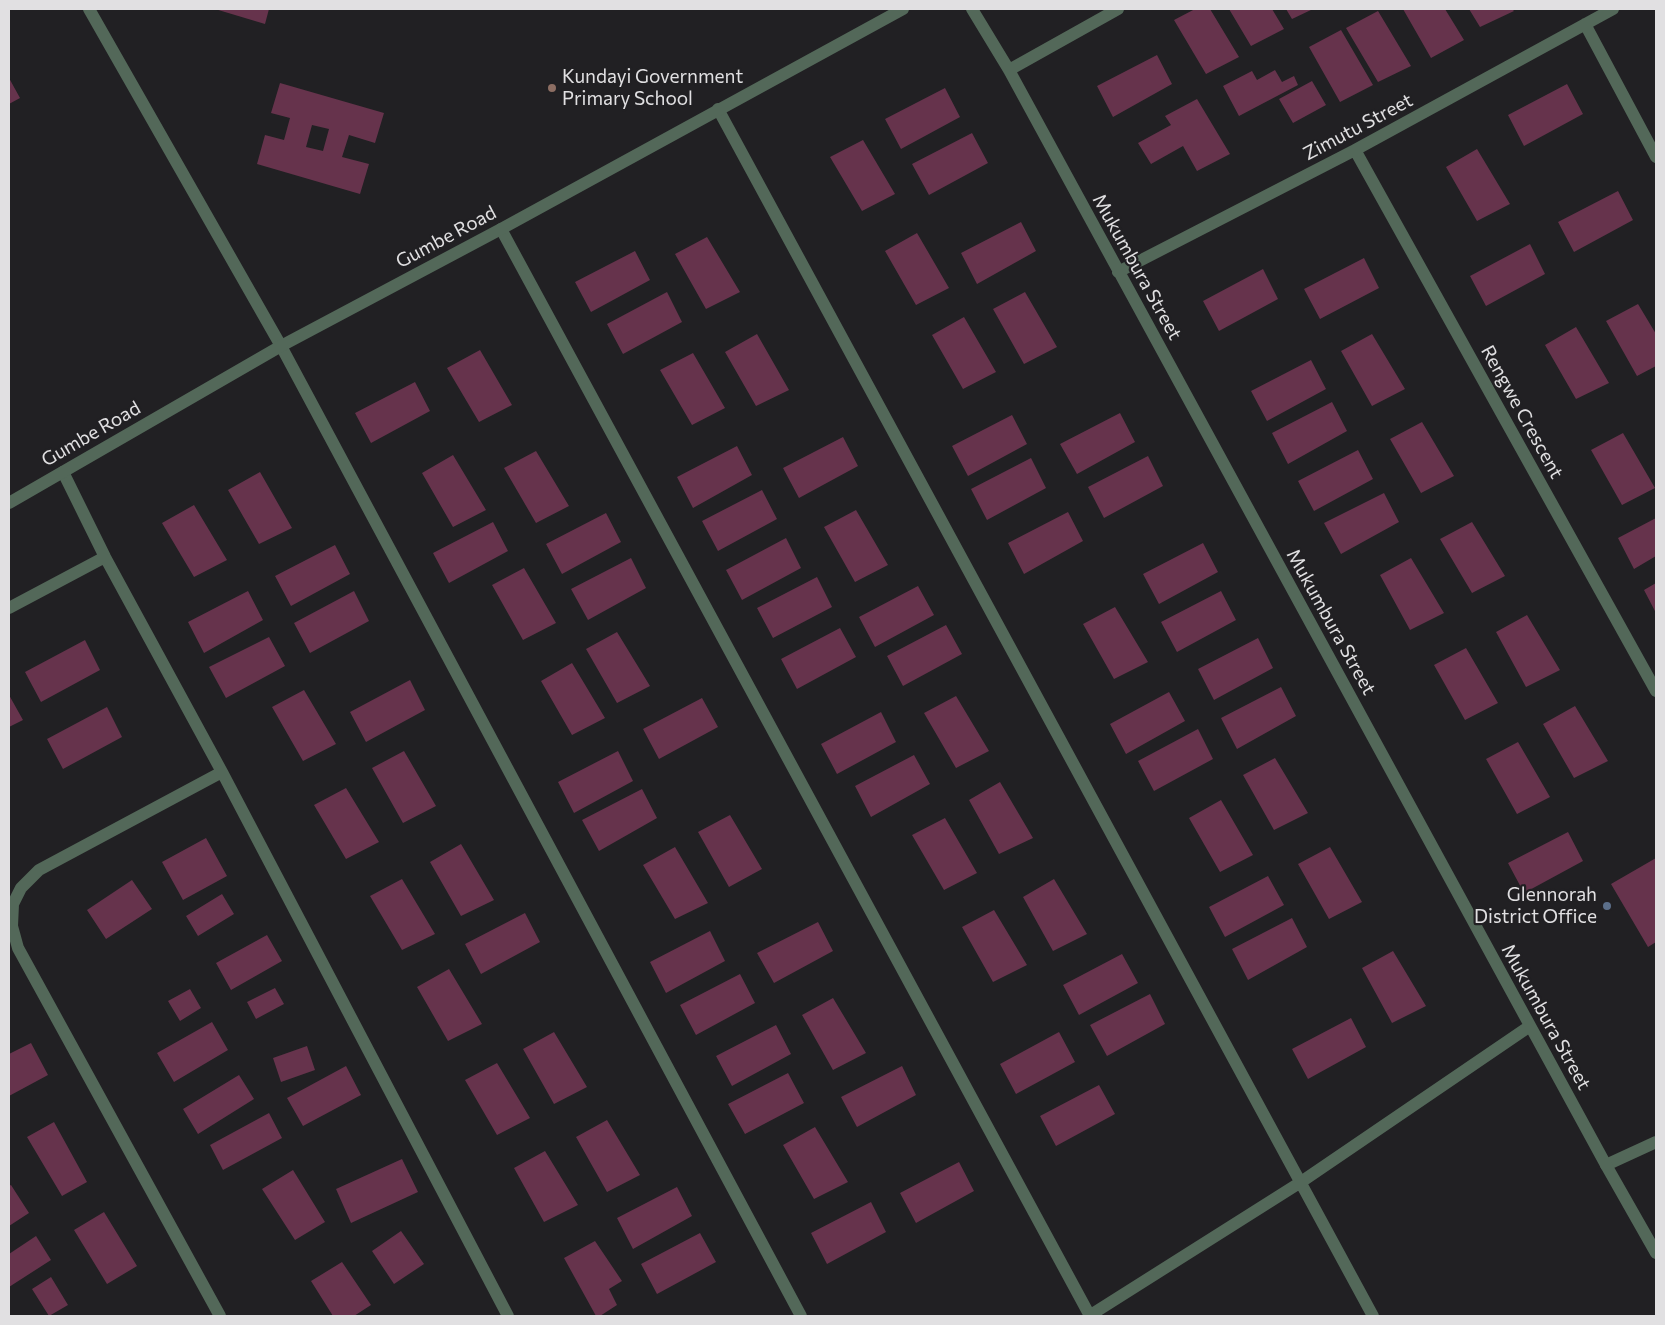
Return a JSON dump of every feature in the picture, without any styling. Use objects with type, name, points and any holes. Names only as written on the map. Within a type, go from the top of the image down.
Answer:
[{"type":"street","points":[[89,9],[281,346],[801,1316]]},
{"type":"street","name":"Gumbe Road","points":[[9,503],[281,346],[501,229],[903,9]]},
{"type":"street","name":"Mukumbura Street","points":[[972,9],[1009,70],[1606,1165],[1656,1253]]},
{"type":"street","points":[[1009,70],[1118,9]]},
{"type":"street","name":"Zimutu Street","points":[[1118,272],[1356,150],[1613,9]]},
{"type":"street","points":[[1585,24],[1656,157]]},
{"type":"street","points":[[718,109],[1373,1316]]},
{"type":"street","name":"Rengwe Crescent","points":[[1356,150],[1656,691]]},
{"type":"street","points":[[501,229],[1089,1316],[1301,1182],[1530,1026]]},
{"type":"street","points":[[63,472],[106,557],[222,772],[508,1316]]},
{"type":"street","points":[[9,608],[106,557]]},
{"type":"street","points":[[220,1316],[18,948],[12,926],[13,904],[21,888],[39,870],[222,772]]},
{"type":"street","points":[[1606,1165],[1656,1142]]},
{"type":"building","points":[[215,9],[269,9],[265,24]]},
{"type":"building","points":[[1195,9],[1210,9],[1239,57],[1206,74],[1174,20]]},
{"type":"building","points":[[1229,9],[1272,9],[1284,29],[1251,46]]},
{"type":"building","points":[[1286,9],[1313,9],[1292,19]]},
{"type":"building","points":[[1403,9],[1445,9],[1464,40],[1431,58]]},
{"type":"building","points":[[1469,9],[1512,9],[1514,11],[1480,27]]},
{"type":"building","points":[[1378,11],[1411,66],[1378,82],[1346,28]]},
{"type":"building","points":[[1341,30],[1373,85],[1340,102],[1309,47]]},
{"type":"building","points":[[1157,55],[1172,84],[1113,117],[1097,86]]},
{"type":"building","points":[[1275,70],[1282,82],[1294,76],[1298,85],[1239,116],[1223,86],[1252,71],[1257,80]]},
{"type":"building","points":[[9,78],[20,98],[9,104]]},
{"type":"building","points":[[1312,81],[1326,105],[1293,123],[1279,99]]},
{"type":"building","points":[[280,83],[384,113],[375,143],[349,135],[342,157],[369,164],[360,194],[257,164],[265,135],[284,140],[290,118],[271,113]],"holes":[[[312,125],[329,129],[323,151],[306,147]]]},
{"type":"building","points":[[1567,84],[1583,114],[1524,146],[1508,115]]},
{"type":"building","points":[[945,88],[960,117],[901,149],[885,119]]},
{"type":"building","points":[[1197,99],[1230,154],[1197,171],[1183,146],[1151,164],[1138,143],[1171,125],[1165,116]]},
{"type":"building","points":[[972,133],[988,163],[929,195],[912,164]]},
{"type":"building","points":[[863,140],[895,194],[862,211],[830,157]]},
{"type":"building","points":[[1477,149],[1510,204],[1477,221],[1446,167]]},
{"type":"building","points":[[1618,191],[1633,220],[1574,252],[1558,222]]},
{"type":"building","points":[[1021,222],[1036,251],[977,284],[961,253]]},
{"type":"building","points":[[917,233],[949,288],[916,305],[885,251]]},
{"type":"building","points":[[707,237],[740,292],[706,309],[675,254]]},
{"type":"building","points":[[1530,244],[1545,274],[1486,306],[1470,276]]},
{"type":"building","points":[[635,251],[650,280],[591,312],[575,282]]},
{"type":"building","points":[[1364,258],[1379,288],[1320,319],[1304,289]]},
{"type":"building","points":[[1263,269],[1278,299],[1219,331],[1203,301]]},
{"type":"building","points":[[667,292],[682,322],[623,354],[607,324]]},
{"type":"building","points":[[1025,292],[1057,347],[1024,364],[993,309]]},
{"type":"building","points":[[1638,304],[1656,334],[1656,366],[1637,376],[1606,321]]},
{"type":"building","points":[[964,317],[996,372],[963,389],[932,335]]},
{"type":"building","points":[[1576,327],[1609,383],[1576,399],[1545,345]]},
{"type":"building","points":[[757,334],[789,390],[756,406],[725,352]]},
{"type":"building","points":[[1372,334],[1405,389],[1372,406],[1341,351]]},
{"type":"building","points":[[480,350],[512,405],[479,422],[447,368]]},
{"type":"building","points":[[693,353],[725,408],[692,425],[660,370]]},
{"type":"building","points":[[1311,360],[1326,389],[1267,421],[1251,391]]},
{"type":"building","points":[[415,382],[430,411],[371,443],[355,413]]},
{"type":"building","points":[[1332,402],[1347,431],[1288,464],[1272,433]]},
{"type":"building","points":[[1120,413],[1135,442],[1077,474],[1060,444]]},
{"type":"building","points":[[1012,415],[1027,444],[968,476],[952,446]]},
{"type":"building","points":[[1422,422],[1454,476],[1421,493],[1390,439]]},
{"type":"building","points":[[1623,433],[1655,488],[1622,505],[1591,450]]},
{"type":"building","points":[[843,437],[858,466],[799,498],[783,468]]},
{"type":"building","points":[[737,446],[752,475],[693,508],[677,477]]},
{"type":"building","points":[[1358,450],[1373,479],[1314,511],[1298,481]]},
{"type":"building","points":[[536,451],[569,506],[536,523],[504,468]]},
{"type":"building","points":[[453,455],[486,510],[453,527],[422,473]]},
{"type":"building","points":[[1148,456],[1163,486],[1104,518],[1088,487]]},
{"type":"building","points":[[1031,458],[1046,488],[987,520],[971,489]]},
{"type":"building","points":[[260,472],[292,528],[259,544],[228,490]]},
{"type":"building","points":[[762,490],[777,519],[718,551],[702,521]]},
{"type":"building","points":[[1384,493],[1399,522],[1341,554],[1324,523]]},
{"type":"building","points":[[194,505],[227,560],[194,577],[162,523]]},
{"type":"building","points":[[856,510],[888,565],[855,582],[824,527]]},
{"type":"building","points":[[1068,512],[1083,541],[1024,574],[1008,543]]},
{"type":"building","points":[[606,513],[621,542],[562,574],[546,544]]},
{"type":"building","points":[[1656,518],[1656,556],[1634,569],[1618,538]]},
{"type":"building","points":[[493,522],[508,551],[449,583],[433,553]]},
{"type":"building","points":[[1472,522],[1505,576],[1472,593],[1440,539]]},
{"type":"building","points":[[786,538],[801,568],[742,600],[726,570]]},
{"type":"building","points":[[1203,543],[1218,572],[1159,604],[1143,574]]},
{"type":"building","points":[[335,545],[350,574],[291,606],[275,576]]},
{"type":"building","points":[[631,558],[646,588],[588,620],[571,589]]},
{"type":"building","points":[[1411,558],[1444,613],[1410,630],[1380,575]]},
{"type":"building","points":[[524,568],[556,623],[523,640],[492,585]]},
{"type":"building","points":[[817,577],[832,607],[773,638],[757,608]]},
{"type":"building","points":[[1656,583],[1656,613],[1644,590]]},
{"type":"building","points":[[918,586],[934,615],[875,647],[859,617]]},
{"type":"building","points":[[248,591],[263,620],[204,653],[188,622]]},
{"type":"building","points":[[354,591],[369,621],[310,653],[294,623]]},
{"type":"building","points":[[1221,591],[1236,620],[1177,652],[1161,622]]},
{"type":"building","points":[[1115,607],[1148,662],[1114,679],[1083,624]]},
{"type":"building","points":[[1527,615],[1560,670],[1526,687],[1496,632]]},
{"type":"building","points":[[946,625],[962,654],[903,686],[887,656]]},
{"type":"building","points":[[840,628],[856,657],[797,689],[781,659]]},
{"type":"building","points":[[617,632],[650,686],[617,703],[586,649]]},
{"type":"building","points":[[269,637],[285,666],[226,698],[209,667]]},
{"type":"building","points":[[1258,638],[1273,668],[1214,700],[1198,669]]},
{"type":"building","points":[[85,640],[100,670],[41,702],[25,672]]},
{"type":"building","points":[[1466,648],[1498,703],[1465,720],[1434,665]]},
{"type":"building","points":[[572,663],[605,718],[572,735],[541,681]]},
{"type":"building","points":[[410,680],[425,710],[366,742],[350,712]]},
{"type":"building","points":[[1281,687],[1296,716],[1237,749],[1221,718]]},
{"type":"building","points":[[304,690],[336,744],[303,761],[272,707]]},
{"type":"building","points":[[1169,692],[1185,721],[1126,754],[1110,724]]},
{"type":"building","points":[[9,695],[23,720],[9,727]]},
{"type":"building","points":[[956,696],[989,751],[956,768],[924,713]]},
{"type":"building","points":[[702,698],[718,727],[659,759],[643,729]]},
{"type":"building","points":[[1575,706],[1608,761],[1574,778],[1543,724]]},
{"type":"building","points":[[107,707],[122,737],[63,769],[47,739]]},
{"type":"building","points":[[881,712],[896,742],[837,774],[821,744]]},
{"type":"building","points":[[1198,729],[1213,759],[1154,791],[1138,761]]},
{"type":"building","points":[[1518,742],[1550,797],[1517,814],[1486,759]]},
{"type":"building","points":[[404,751],[436,806],[403,823],[372,768]]},
{"type":"building","points":[[618,751],[633,781],[574,813],[558,782]]},
{"type":"building","points":[[914,755],[930,784],[871,817],[855,786]]},
{"type":"building","points":[[1275,758],[1308,813],[1274,830],[1243,775]]},
{"type":"building","points":[[1000,782],[1033,838],[999,854],[969,800]]},
{"type":"building","points":[[346,788],[379,842],[346,859],[314,805]]},
{"type":"building","points":[[642,789],[657,818],[599,851],[582,820]]},
{"type":"building","points":[[1221,800],[1253,855],[1220,872],[1189,818]]},
{"type":"building","points":[[730,815],[762,869],[729,887],[698,832]]},
{"type":"building","points":[[945,818],[977,873],[944,890],[912,835]]},
{"type":"building","points":[[1568,832],[1583,861],[1524,893],[1508,863]]},
{"type":"building","points":[[206,838],[227,876],[183,900],[162,862]]},
{"type":"building","points":[[461,844],[494,900],[461,916],[430,862]]},
{"type":"building","points":[[675,847],[708,903],[675,919],[643,865]]},
{"type":"building","points":[[1330,847],[1362,902],[1329,919],[1298,864]]},
{"type":"building","points":[[1656,858],[1656,942],[1648,947],[1611,884]]},
{"type":"building","points":[[1268,876],[1284,905],[1225,937],[1209,907]]},
{"type":"building","points":[[402,879],[435,934],[402,950],[370,896]]},
{"type":"building","points":[[1054,879],[1087,934],[1053,951],[1023,897]]},
{"type":"building","points":[[132,880],[152,909],[106,939],[87,910]]},
{"type":"building","points":[[222,894],[234,914],[198,936],[186,916]]},
{"type":"building","points":[[994,910],[1027,965],[993,982],[962,927]]},
{"type":"building","points":[[525,913],[540,942],[481,974],[465,944]]},
{"type":"building","points":[[1292,918],[1307,947],[1248,980],[1232,949]]},
{"type":"building","points":[[818,922],[833,951],[774,983],[757,953]]},
{"type":"building","points":[[710,931],[725,961],[666,993],[650,962]]},
{"type":"building","points":[[267,935],[282,961],[231,990],[216,963]]},
{"type":"building","points":[[1393,951],[1426,1006],[1392,1023],[1362,968]]},
{"type":"building","points":[[1122,954],[1138,983],[1079,1015],[1063,985]]},
{"type":"building","points":[[449,969],[482,1024],[448,1041],[417,987]]},
{"type":"building","points":[[740,974],[755,1003],[696,1035],[680,1005]]},
{"type":"building","points":[[275,988],[284,1004],[256,1019],[247,1002]]},
{"type":"building","points":[[190,989],[201,1008],[180,1021],[168,1001]]},
{"type":"building","points":[[1150,994],[1165,1024],[1107,1056],[1090,1025]]},
{"type":"building","points":[[833,998],[866,1053],[833,1070],[802,1015]]},
{"type":"building","points":[[1351,1018],[1366,1047],[1308,1079],[1292,1049]]},
{"type":"building","points":[[212,1022],[228,1050],[174,1082],[157,1053]]},
{"type":"building","points":[[776,1025],[791,1054],[732,1086],[716,1056]]},
{"type":"building","points":[[554,1032],[587,1087],[554,1104],[523,1049]]},
{"type":"building","points":[[1059,1032],[1075,1062],[1016,1094],[1000,1064]]},
{"type":"building","points":[[31,1043],[48,1075],[9,1096],[9,1054]]},
{"type":"building","points":[[307,1046],[315,1070],[281,1082],[273,1058]]},
{"type":"building","points":[[497,1063],[530,1118],[497,1135],[465,1080]]},
{"type":"building","points":[[346,1066],[361,1095],[303,1126],[287,1098]]},
{"type":"building","points":[[902,1066],[916,1095],[857,1127],[841,1097]]},
{"type":"building","points":[[788,1073],[804,1103],[745,1134],[728,1104]]},
{"type":"building","points":[[239,1075],[254,1099],[198,1134],[183,1109]]},
{"type":"building","points":[[1099,1085],[1115,1114],[1056,1146],[1040,1116]]},
{"type":"building","points":[[269,1113],[282,1138],[223,1170],[210,1145]]},
{"type":"building","points":[[607,1120],[640,1175],[607,1192],[576,1137]]},
{"type":"building","points":[[54,1122],[87,1182],[62,1196],[27,1137]]},
{"type":"building","points":[[815,1127],[848,1182],[814,1199],[783,1145]]},
{"type":"building","points":[[545,1151],[578,1205],[544,1222],[514,1168]]},
{"type":"building","points":[[402,1159],[418,1192],[351,1223],[336,1189]]},
{"type":"building","points":[[959,1162],[974,1191],[916,1223],[900,1193]]},
{"type":"building","points":[[293,1170],[325,1222],[295,1240],[262,1189]]},
{"type":"building","points":[[11,1185],[29,1213],[9,1226],[9,1186]]},
{"type":"building","points":[[677,1187],[692,1216],[633,1249],[617,1218]]},
{"type":"building","points":[[871,1202],[886,1232],[827,1264],[811,1233]]},
{"type":"building","points":[[104,1212],[137,1266],[107,1284],[74,1230]]},
{"type":"building","points":[[401,1231],[424,1264],[394,1284],[372,1251]]},
{"type":"building","points":[[700,1233],[716,1262],[657,1294],[641,1264]]},
{"type":"building","points":[[36,1236],[51,1260],[9,1287],[9,1254]]},
{"type":"building","points":[[595,1241],[622,1281],[609,1289],[617,1305],[600,1316],[596,1316],[564,1258]]},
{"type":"building","points":[[342,1262],[371,1305],[354,1316],[333,1316],[311,1281]]},
{"type":"building","points":[[51,1277],[68,1305],[49,1316],[32,1289]]},
{"type":"place","name":"Kundayi Government Primary School","points":[[552,88]]},
{"type":"place","name":"Glennorah District Office","points":[[1607,906]]}]
